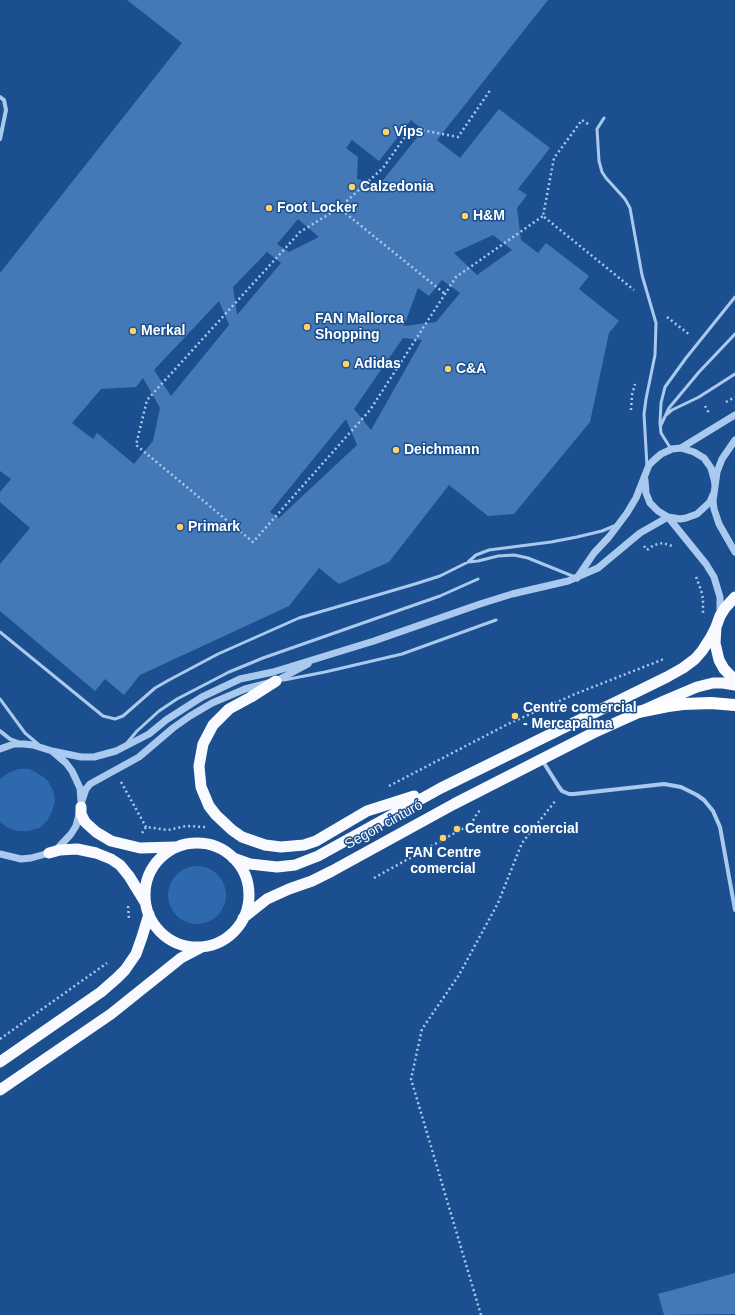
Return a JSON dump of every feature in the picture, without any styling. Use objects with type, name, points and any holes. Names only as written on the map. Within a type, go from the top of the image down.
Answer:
[{"type":"highway","points":[[233,858],[250,864],[267,866],[285,866],[305,862],[340,845],[401,809],[441,788],[683,668],[695,659],[702,651],[711,637],[720,616],[735,597]]},
{"type":"highway","points":[[716,627],[716,652],[724,669],[735,680]]},
{"type":"highway","points":[[276,681],[221,716],[208,734],[200,754],[201,787],[205,798],[216,815],[237,833],[265,845],[281,847],[304,845],[316,841],[367,811],[441,788]]},
{"type":"highway","name":"Segon cinturó","points":[[243,918],[267,900],[289,889],[312,882],[454,804],[541,759],[638,712],[701,686],[713,683],[735,685]]},
{"type":"highway","points":[[638,712],[683,704],[711,703],[735,705]]},
{"type":"highway","points":[[0,1090],[110,1014],[181,958],[228,936],[239,925],[248,902],[248,886],[243,871],[227,852],[211,845],[194,843],[178,847],[140,848],[111,841],[96,832],[85,822],[81,814],[81,806]]},
{"type":"highway","points":[[0,1062],[101,992],[125,970],[136,954],[140,945],[147,909],[146,887],[151,870],[162,856],[178,847]]},
{"type":"highway","points":[[49,853],[64,849],[77,849],[96,853],[111,859],[120,865],[129,876],[158,929],[171,940],[188,946],[205,946]]},
{"type":"street","points":[[0,97],[4,100],[6,110],[0,139]]},
{"type":"street","points":[[681,448],[735,415]]},
{"type":"street","points":[[0,749],[14,744],[24,744],[81,757],[94,757],[116,751],[149,734],[166,720],[202,697],[240,679],[272,672],[374,641],[512,594],[563,583],[577,578],[598,568],[645,529],[668,517],[680,519],[697,514],[710,502],[722,460],[735,440]]},
{"type":"street","points":[[577,578],[594,553],[609,537],[636,498],[652,461],[672,449],[681,448],[694,452],[708,462],[713,473],[713,501],[716,517],[722,531],[735,552]]},
{"type":"street","points":[[646,473],[646,493],[650,503],[658,511],[668,517],[706,564],[714,577],[720,597],[720,616]]},
{"type":"street","points":[[0,859],[31,858],[49,853],[58,848],[71,834],[79,817],[86,789],[90,784],[139,757],[173,728],[212,703],[244,689],[276,681],[322,656]]},
{"type":"street","points":[[0,731],[10,739],[24,744]]},
{"type":"street","points":[[52,751],[66,763],[76,779],[80,788],[81,806]]},
{"type":"street","points":[[541,759],[559,787],[566,793],[574,794],[664,784],[681,787],[704,800],[713,811],[720,827],[735,910]]},
{"type":"street","points":[[0,854],[21,859]]},
{"type":"lane","points":[[604,118],[597,129],[598,149],[602,172],[613,187],[625,199],[630,208],[642,275],[656,323],[655,354],[644,414],[646,473]]},
{"type":"lane","points":[[672,449],[664,438],[661,429],[660,410],[665,386],[735,297]]},
{"type":"lane","points":[[661,429],[663,419],[669,408],[699,372],[735,334]]},
{"type":"lane","points":[[663,419],[672,410],[699,397],[735,374]]},
{"type":"lane","points":[[0,632],[103,716],[115,719],[123,716],[155,688],[169,680],[218,654],[299,618],[440,576],[468,562],[476,555],[488,550],[577,537],[609,529],[620,522]]},
{"type":"lane","points":[[468,562],[498,556],[514,555],[528,558],[577,578]]},
{"type":"lane","points":[[124,747],[137,731],[159,711],[177,699],[229,672],[440,596],[478,579]]},
{"type":"lane","points":[[276,681],[325,672],[402,654],[496,620]]},
{"type":"lane","points":[[0,699],[25,733],[42,747]]},
{"type":"path","points":[[491,89],[458,137],[411,128],[383,168],[339,208],[300,232],[147,400],[136,445],[253,542],[370,410],[444,293],[456,277],[543,216],[554,158],[582,120],[597,129]]},
{"type":"path","points":[[339,208],[444,293]]},
{"type":"path","points":[[543,216],[651,305]]},
{"type":"path","points":[[631,412],[632,395],[636,381]]},
{"type":"path","points":[[635,537],[647,550],[658,543],[663,542],[673,547]]},
{"type":"path","points":[[694,574],[703,599],[702,618]]},
{"type":"path","points":[[384,789],[415,771],[515,721],[575,694],[668,656]]},
{"type":"path","points":[[114,770],[146,827]]},
{"type":"path","points":[[481,1315],[411,1079],[422,1029],[459,975],[498,903],[522,843],[558,797],[559,787]]},
{"type":"path","points":[[374,878],[471,824],[478,812],[485,808]]},
{"type":"path","points":[[146,827],[168,830],[186,826],[208,827]]},
{"type":"path","points":[[132,847],[146,827]]},
{"type":"path","points":[[0,1039],[112,960]]},
{"type":"shaded area","points":[[19,769],[29,769],[47,780],[53,790],[55,801],[47,821],[39,828],[28,831],[17,831],[8,828],[0,822],[0,779],[10,772]]},
{"type":"shaded area","points":[[197,866],[208,868],[221,879],[224,884],[226,895],[224,906],[213,919],[208,922],[197,924],[186,922],[173,911],[170,906],[168,895],[170,884],[181,871],[186,868]]},
{"type":"building","points":[[127,0],[548,0],[437,140],[460,158],[499,109],[550,148],[518,189],[527,195],[517,208],[521,240],[538,253],[546,243],[589,276],[579,289],[619,321],[609,333],[590,422],[514,514],[488,516],[449,485],[389,562],[339,584],[319,568],[289,606],[140,675],[124,695],[105,679],[95,691],[0,611],[0,564],[30,528],[0,502],[0,492],[11,479],[0,471],[0,273],[182,43]],"holes":[[[411,120],[423,130],[380,184],[357,179],[358,157],[346,148],[352,140],[379,161]],[[298,219],[319,237],[289,252],[277,244]],[[493,235],[512,250],[477,275],[454,253]],[[267,252],[281,263],[237,315],[233,287]],[[442,280],[460,293],[436,322],[404,326],[418,288],[429,296]],[[219,301],[229,325],[171,396],[154,370]],[[403,338],[422,340],[371,430],[354,409]],[[143,378],[160,408],[153,441],[134,464],[97,433],[93,439],[72,423],[101,389],[136,387]],[[346,419],[357,445],[279,518],[270,512]]]},
{"type":"building","points":[[735,1273],[735,1314],[664,1315],[658,1294]]},
{"type":"place","name":"Vips","points":[[386,132]]},
{"type":"place","name":"Calzedonia","points":[[352,187]]},
{"type":"place","name":"Foot Locker","points":[[269,208]]},
{"type":"place","name":"H&M","points":[[465,216]]},
{"type":"place","name":"FAN Mallorca Shopping","points":[[307,327]]},
{"type":"place","name":"Merkal","points":[[133,331]]},
{"type":"place","name":"Adidas","points":[[346,364]]},
{"type":"place","name":"C&A","points":[[448,369]]},
{"type":"place","name":"Deichmann","points":[[396,450]]},
{"type":"place","name":"Primark","points":[[180,527]]},
{"type":"place","name":"Centre comercial - Mercapalma","points":[[515,716]]},
{"type":"place","name":"Centre comercial","points":[[457,829]]},
{"type":"place","name":"FAN Centre comercial","points":[[443,838]]}]
